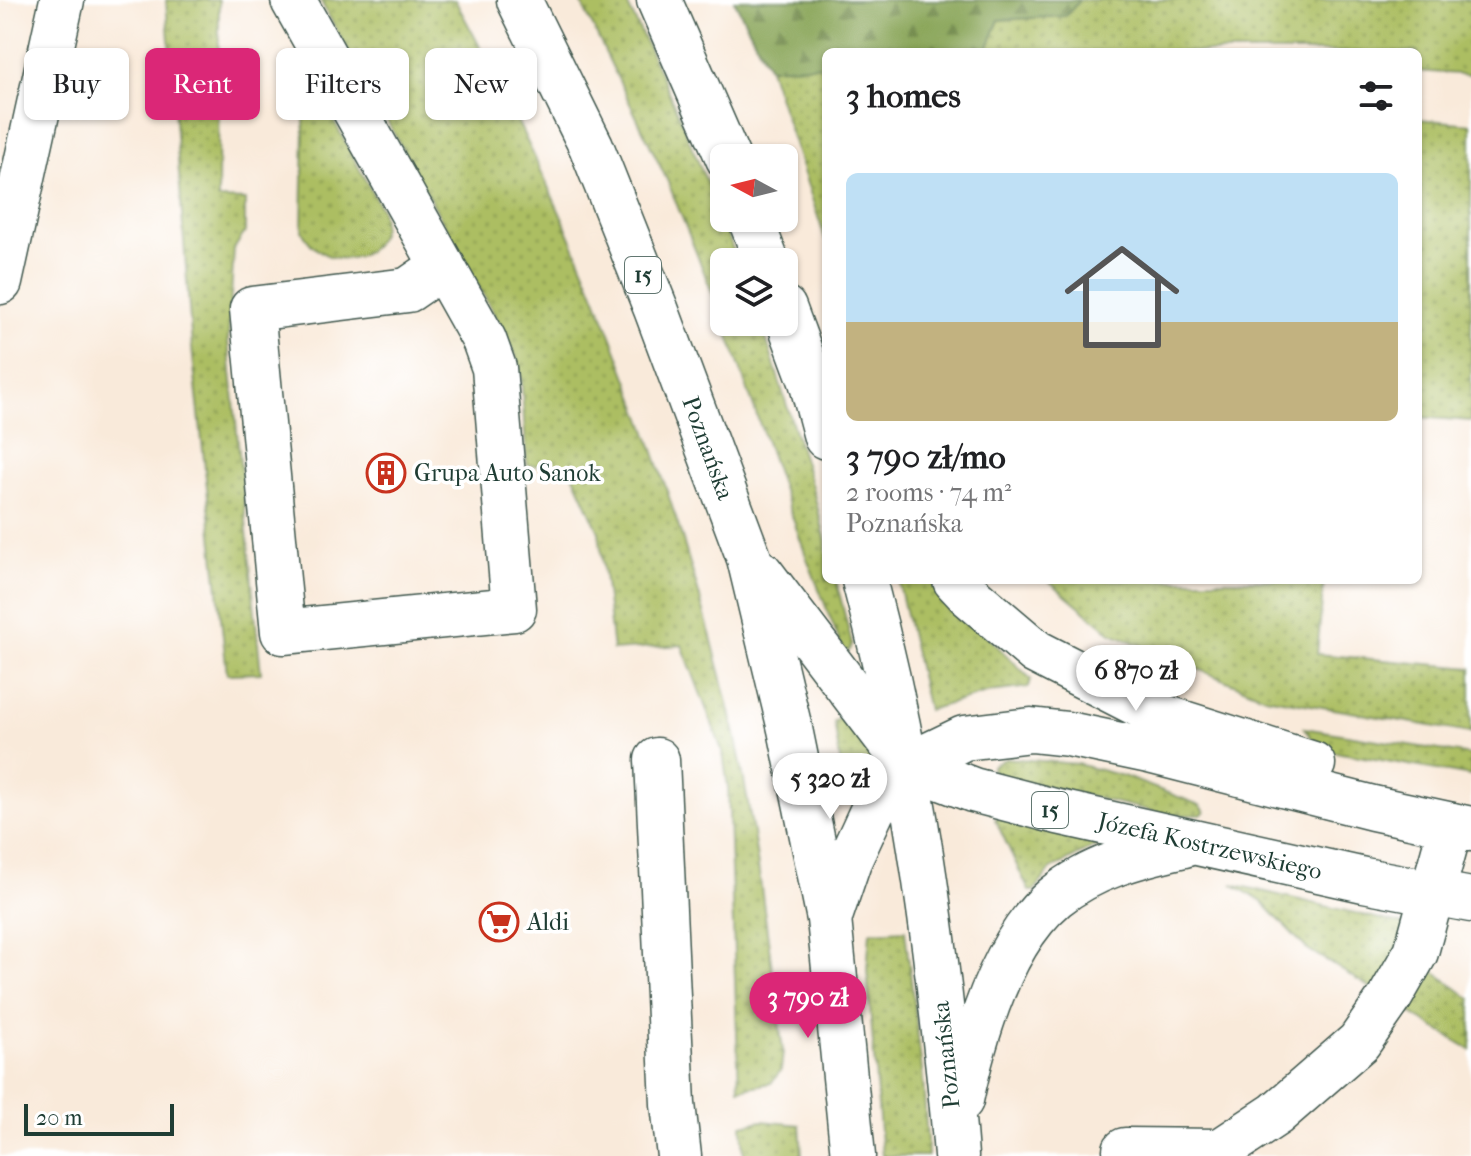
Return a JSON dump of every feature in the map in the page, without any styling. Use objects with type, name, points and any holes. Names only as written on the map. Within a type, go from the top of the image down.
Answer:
[{"type":"main road","points":[[0,282],[62,0]]},
{"type":"main road","points":[[293,0],[443,266],[484,340],[494,368],[514,609],[283,632],[252,309],[408,290],[443,266]]},
{"type":"main road","name":"Poznańska","points":[[519,0],[591,146],[662,323],[749,558],[790,729],[829,919],[853,1156]]},
{"type":"main road","points":[[659,0],[722,144]]},
{"type":"main road","points":[[796,336],[819,393]]},
{"type":"main road","name":"15","points":[[749,558],[825,661],[908,765]]},
{"type":"main road","name":"Poznańska","points":[[865,584],[908,765],[930,904],[955,1143]]},
{"type":"main road","points":[[959,584],[1036,652],[1161,716],[1318,765],[1373,808]]},
{"type":"main road","points":[[908,765],[964,738],[1031,730],[1068,734],[1461,827],[1452,896],[1359,1042],[1276,1114],[1220,1151],[1125,1150]]},
{"type":"main road","points":[[657,760],[673,1104],[679,1156]]},
{"type":"main road","name":"Poznańska","points":[[829,919],[849,861],[873,809],[908,765]]},
{"type":"main road","name":"Józefa Kostrzewskiego","points":[[908,765],[973,790],[1195,843],[1452,896]]},
{"type":"main road","points":[[955,1143],[980,1030],[1005,966],[1031,923],[1055,897],[1084,878],[1132,857],[1195,843]]},
{"type":"green space","points":[[166,0],[219,0],[219,48],[170,48]]},
{"type":"green space","points":[[320,0],[455,0],[480,48],[425,48],[425,120],[516,120],[611,335],[674,511],[701,599],[734,732],[765,914],[783,1051],[781,1070],[771,1083],[739,1089],[728,788],[723,753],[682,645],[613,650],[599,532],[570,467],[527,465],[521,374],[513,348],[387,120],[409,120],[409,48],[347,48]]},
{"type":"green space","points":[[580,0],[625,0],[671,97],[710,190],[710,232],[726,232],[733,248],[710,248],[710,287],[667,180]]},
{"type":"green space","points":[[734,0],[1471,0],[1471,75],[1422,71],[1422,48],[822,48],[822,229],[798,156],[798,144],[794,144],[769,68]]},
{"type":"green space","points":[[734,0],[1080,0],[1066,16],[999,20],[988,48],[822,48],[822,65],[769,68]]},
{"type":"green space","points":[[1422,119],[1471,124],[1471,421],[1422,417]]},
{"type":"green space","points":[[175,120],[218,120],[218,199],[245,200],[245,232],[234,249],[228,341],[261,673],[227,674],[192,348]]},
{"type":"green space","points":[[304,120],[333,120],[381,209],[382,227],[377,241],[368,251],[355,257],[341,258],[326,255],[313,246],[302,231]]},
{"type":"green space","points":[[729,336],[765,336],[822,525],[822,584],[837,584],[852,644],[849,651],[843,650],[806,556]]},
{"type":"green space","points":[[899,584],[933,584],[1031,679],[1029,687],[990,692],[928,710]]},
{"type":"green space","points":[[1053,584],[1324,584],[1317,654],[1471,668],[1471,733],[1265,697],[1111,633]]},
{"type":"green space","points":[[846,716],[872,744],[874,766],[845,794],[834,721]]},
{"type":"green space","points":[[1304,728],[1471,755],[1471,776],[1330,751],[1317,745]]},
{"type":"green space","points":[[1006,758],[1077,764],[1123,776],[1200,805],[1205,811],[1201,815],[1169,815],[993,774],[992,766]]},
{"type":"green space","points":[[998,817],[1101,843],[1051,869],[1034,891],[1029,891],[995,819]]},
{"type":"green space","points":[[1232,884],[1414,927],[1379,993],[1306,948],[1261,901]]},
{"type":"green space","points":[[905,930],[923,1079],[928,1156],[882,1156],[867,970],[870,932]]},
{"type":"green space","points":[[1430,968],[1471,999],[1471,1050],[1405,1010]]},
{"type":"green space","points":[[762,1121],[800,1125],[802,1156],[744,1156],[742,1125]]},
{"type":"place","name":"Grupa Auto Sanok","points":[[386,473]]},
{"type":"place","name":"Aldi","points":[[499,922]]}]
